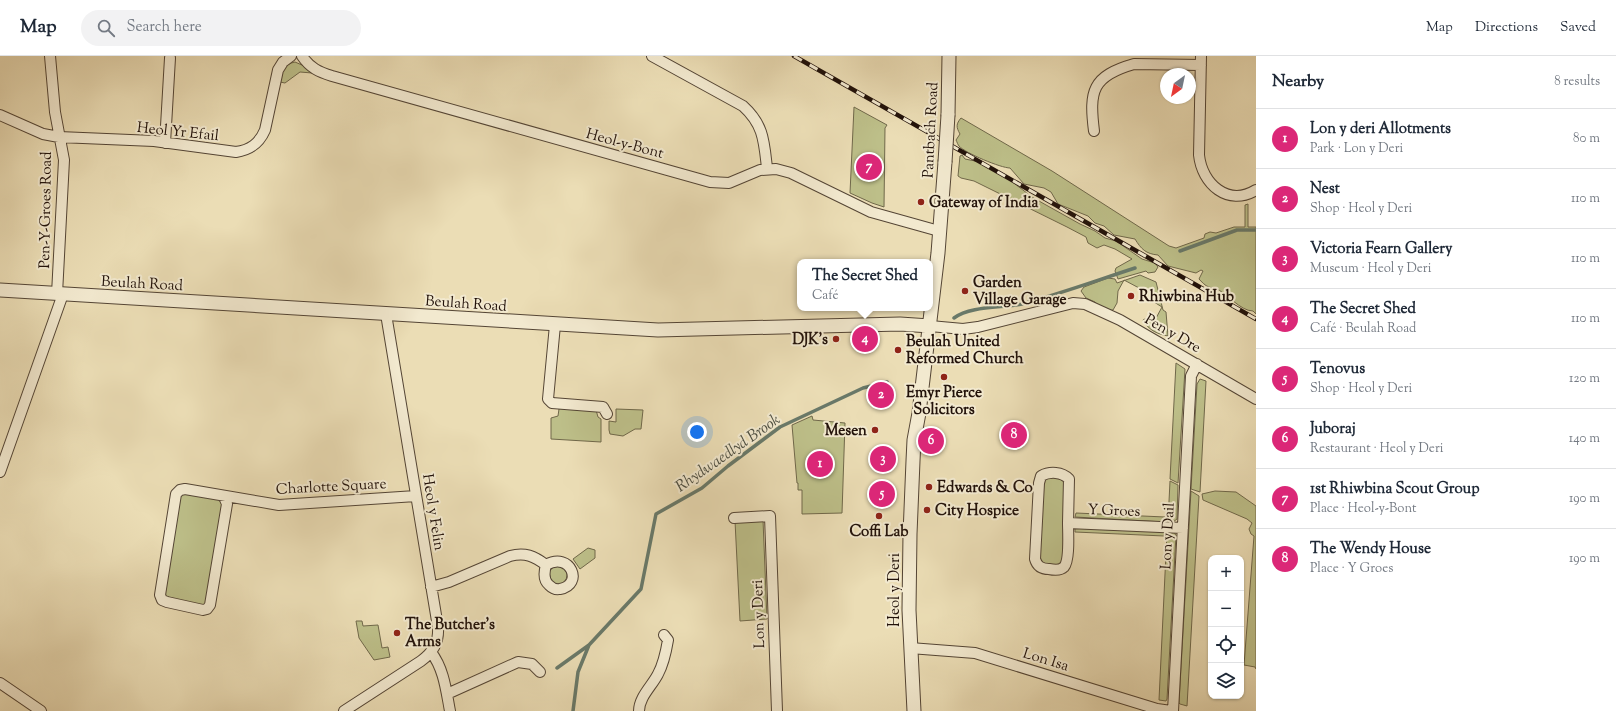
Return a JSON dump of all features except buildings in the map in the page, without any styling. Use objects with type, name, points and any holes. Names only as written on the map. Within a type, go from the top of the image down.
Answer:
[{"type":"street","name":"Pen-Y-Groes Road","points":[[0,472],[60,294],[64,160],[53,95],[50,56]]},
{"type":"street","name":"Heol Yr Efail","points":[[0,115],[43,134],[59,137],[142,140],[236,152],[245,151],[254,146],[265,130],[278,70],[283,62],[291,56]]},
{"type":"street","name":"Heol-y-Bont","points":[[302,56],[310,66],[318,71],[332,76],[710,182],[729,183],[756,171],[767,168]]},
{"type":"street","points":[[652,56],[744,106],[752,114],[762,131],[767,168],[791,173],[871,212],[939,231]]},
{"type":"street","name":"Pantbach Road","points":[[933,294],[945,162],[948,115],[949,56]]},
{"type":"street","points":[[165,143],[170,58]]},
{"type":"street","points":[[1094,131],[1093,96],[1098,81],[1103,77],[1125,66],[1134,64],[1201,60],[1200,164],[1208,182],[1221,191],[1230,194],[1247,194],[1256,190]]},
{"type":"street","name":"Beulah Road","points":[[0,290],[555,325],[658,330],[900,324],[930,326]]},
{"type":"street","name":"Pen y Dre","points":[[930,326],[963,328],[978,327],[1078,303],[1111,315],[1256,399]]},
{"type":"street","name":"Pantbach Road","points":[[930,326],[931,311]]},
{"type":"street","name":"Heol y Felin","points":[[386,314],[438,632],[437,641],[431,652]]},
{"type":"street","points":[[555,325],[548,399],[552,403],[603,407],[607,414]]},
{"type":"street","name":"Heol y Deri","points":[[914,711],[910,648],[910,547],[913,461],[914,440],[930,326]]},
{"type":"street","name":"Lon y Dail","points":[[1172,711],[1191,376],[1196,364]]},
{"type":"street","name":"Y Groes","points":[[1044,474],[1061,474],[1069,479],[1068,523],[1067,557],[1065,566],[1055,570],[1040,567],[1035,559],[1039,479],[1044,474]]},
{"type":"street","name":"Charlotte Square","points":[[224,497],[227,504],[210,605],[207,609],[203,610],[162,600],[160,595],[176,494],[180,490],[185,489],[224,497],[279,505],[416,496]]},
{"type":"street","name":"Lon y Deri","points":[[734,518],[770,516],[777,711]]},
{"type":"street","name":"Y Groes","points":[[1068,523],[1183,528]]},
{"type":"street","points":[[431,587],[449,582],[503,558],[517,554],[534,556],[546,565]]},
{"type":"street","points":[[638,711],[641,702],[658,676],[666,655],[668,640],[664,635]]},
{"type":"street","name":"Lon Isa","points":[[910,648],[975,653],[1157,709],[1172,711]]},
{"type":"street","points":[[344,711],[421,661],[431,652],[440,666],[450,711]]},
{"type":"street","points":[[447,694],[518,662],[532,664],[540,672]]},
{"type":"street","points":[[0,683],[41,711]]},
{"type":"green space","points":[[295,62],[302,65],[312,73],[300,72],[285,83],[280,82],[286,67]]},
{"type":"green space","points":[[854,107],[887,125],[885,128],[884,207],[850,193]]},
{"type":"green space","points":[[961,118],[1052,171],[1169,246],[1176,248],[1204,238],[1205,234],[1210,232],[1216,233],[1234,227],[1245,227],[1245,205],[1248,204],[1248,227],[1256,227],[1256,314],[1253,311],[1238,305],[1220,290],[1205,285],[1199,279],[1203,271],[1201,270],[1196,273],[1168,266],[1158,255],[1150,253],[1139,246],[1135,239],[1114,235],[1104,226],[1095,223],[1088,216],[1058,204],[1051,192],[1044,188],[1024,184],[1010,168],[991,163],[963,149],[959,146],[956,140],[960,134],[957,126]]},
{"type":"green space","points":[[962,155],[965,159],[992,168],[1030,196],[1095,231],[1105,238],[1116,241],[1142,259],[1155,263],[1158,267],[1155,272],[1148,273],[1146,271],[1118,279],[1115,271],[1116,268],[1132,259],[1115,249],[1104,245],[1097,248],[1088,243],[1086,237],[1067,227],[974,181],[961,178],[958,176],[960,156]]},
{"type":"green space","points":[[1140,275],[1156,282],[1163,310],[1166,312],[1168,336],[1154,331],[1145,324],[1143,320],[1149,317],[1155,320],[1162,307],[1154,302],[1156,297],[1125,280]]},
{"type":"green space","points":[[1108,278],[1115,279],[1117,283],[1124,281],[1118,291],[1117,303],[1113,310],[1103,310],[1095,302],[1086,298],[1081,291],[1084,287]]},
{"type":"green space","points":[[1176,363],[1185,369],[1178,483],[1170,479]]},
{"type":"green space","points":[[1200,379],[1206,381],[1200,492],[1191,489],[1197,384]]},
{"type":"green space","points":[[561,407],[596,410],[598,417],[601,419],[601,442],[551,439],[551,418],[558,416],[559,409]]},
{"type":"green space","points":[[616,409],[643,410],[641,429],[635,429],[623,436],[610,434],[609,421],[616,422]]},
{"type":"green space","points":[[812,416],[813,420],[845,423],[842,513],[802,514],[802,490],[798,490],[792,425]]},
{"type":"green space","points":[[1054,477],[1064,480],[1063,560],[1057,565],[1050,566],[1043,563],[1039,556],[1042,484],[1045,479]]},
{"type":"green space","points":[[1170,481],[1178,485],[1177,519],[1173,522],[1168,522]]},
{"type":"green space","points":[[1191,491],[1199,496],[1187,706],[1179,703]]},
{"type":"green space","points":[[1215,491],[1236,492],[1256,506],[1256,669],[1255,667],[1244,665],[1254,536],[1251,534],[1249,529],[1252,523],[1247,519],[1203,500],[1202,494]]},
{"type":"green space","points":[[185,493],[218,499],[222,504],[207,602],[202,606],[164,596],[180,496]]},
{"type":"green space","points":[[1076,513],[1165,517],[1165,522],[1075,517]]},
{"type":"green space","points":[[763,520],[767,619],[740,621],[735,521]]},
{"type":"green space","points":[[1075,528],[1165,531],[1164,536],[1075,532]]},
{"type":"green space","points":[[1167,532],[1174,532],[1176,535],[1166,701],[1159,700]]},
{"type":"green space","points":[[588,548],[595,550],[595,558],[580,569],[573,559]]},
{"type":"green space","points":[[558,566],[564,569],[567,575],[564,581],[558,584],[552,581],[549,575],[552,569]]},
{"type":"green space","points":[[356,621],[362,621],[363,626],[378,625],[382,648],[388,647],[390,657],[374,660],[359,638]]},
{"type":"waterway","name":"Rhydwaedlyd Brook","points":[[1180,251],[1237,230],[1256,230]]},
{"type":"waterway","name":"Rhydwaedlyd Brook","points":[[954,318],[968,311],[977,309],[1022,304],[1135,268]]},
{"type":"waterway","name":"Rhydwaedlyd Brook","points":[[573,711],[578,672],[589,645],[641,589],[656,514],[702,488],[728,466],[780,427],[863,388],[887,382]]},
{"type":"waterway","name":"Rhydwaedlyd Brook","points":[[557,668],[589,645]]},
{"type":"railway","points":[[794,56],[1256,319]]},
{"type":"place","name":"1st Rhiwbina Scout Group","points":[[869,167]]},
{"type":"place","name":"Gateway of India","points":[[921,202]]},
{"type":"place","name":"Garden Village Garage","points":[[965,291]]},
{"type":"place","name":"Rhiwbina Hub","points":[[1131,296]]},
{"type":"place","name":"DJK's","points":[[836,339]]},
{"type":"place","name":"The Secret Shed","points":[[865,339]]},
{"type":"place","name":"Beulah United Reformed Church","points":[[898,350]]},
{"type":"place","name":"Emyr Pierce Solicitors","points":[[944,377]]},
{"type":"place","name":"Nest","points":[[881,395]]},
{"type":"place","name":"Mesen","points":[[875,430]]},
{"type":"place","name":"The Wendy House","points":[[1014,435]]},
{"type":"place","name":"Juboraj","points":[[931,441]]},
{"type":"place","name":"Victoria Fearn Gallery","points":[[883,459]]},
{"type":"place","name":"Lon y deri Allotments","points":[[820,464]]},
{"type":"place","name":"Edwards & Co","points":[[929,487]]},
{"type":"place","name":"Tenovus","points":[[882,494]]},
{"type":"place","name":"City Hospice","points":[[927,510]]},
{"type":"place","name":"Coffi Lab","points":[[879,516]]},
{"type":"place","name":"The Butcher's Arms","points":[[397,633]]}]
